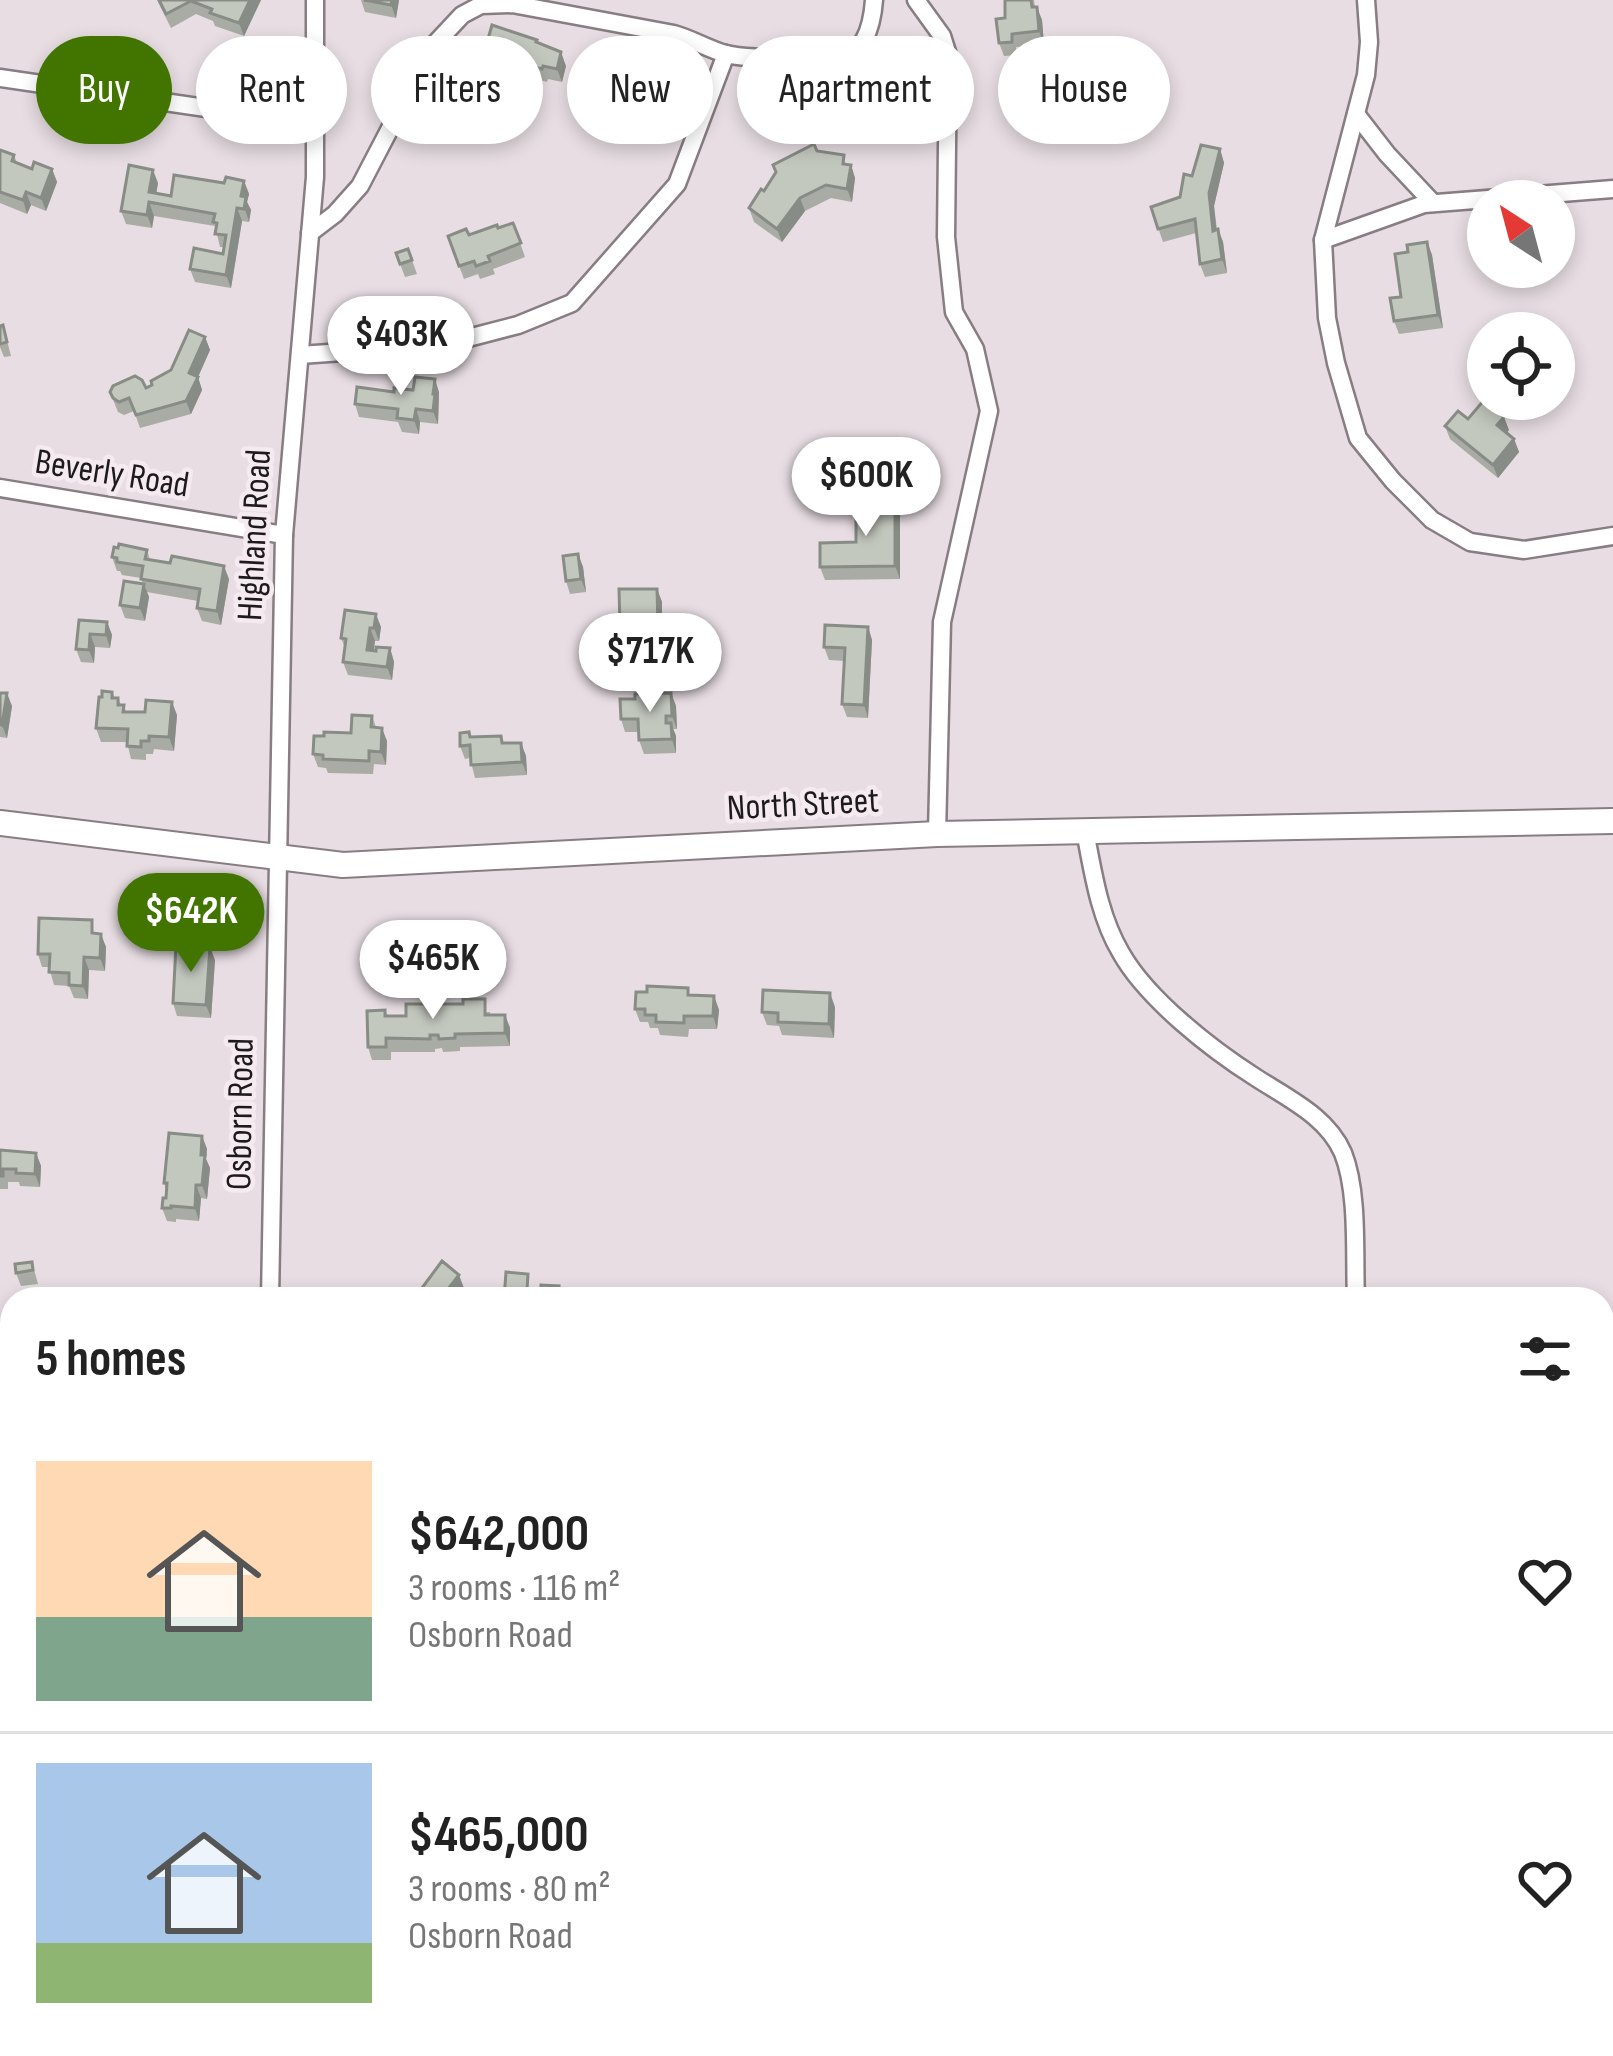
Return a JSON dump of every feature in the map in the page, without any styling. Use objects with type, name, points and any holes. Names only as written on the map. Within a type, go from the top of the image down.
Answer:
[{"type":"main road","name":"North Street","points":[[0,823],[343,865],[937,834],[1613,821]]},
{"type":"street","name":"Highland Road","points":[[314,0],[314,36]]},
{"type":"street","points":[[310,232],[335,214],[360,186],[433,46],[461,15],[481,5],[512,4],[674,34],[726,54],[826,64],[850,55],[873,32],[874,0]]},
{"type":"street","points":[[916,0],[942,36],[948,55],[946,237],[954,312],[975,350],[989,411],[942,622],[937,834]]},
{"type":"street","points":[[1366,0],[1366,75],[1323,240],[1327,318],[1358,439],[1432,520],[1470,542],[1524,550],[1613,536]]},
{"type":"street","points":[[300,355],[468,338],[518,325],[572,303],[677,184],[726,54]]},
{"type":"street","points":[[0,78],[196,107]]},
{"type":"street","points":[[1356,114],[1433,203]]},
{"type":"street","name":"Highland Road","points":[[280,858],[284,535],[314,144]]},
{"type":"street","points":[[1323,240],[1424,204],[1613,189]]},
{"type":"street","name":"Beverly Road","points":[[0,488],[284,535]]},
{"type":"street","points":[[1085,831],[1100,905],[1121,955],[1155,996],[1218,1053],[1325,1123],[1334,1138],[1351,1190],[1355,1287]]},
{"type":"street","name":"Osborn Road","points":[[269,1287],[280,858]]},
{"type":"building","points":[[159,0],[250,0],[239,23],[191,1],[166,14]]},
{"type":"building","points":[[1005,0],[1031,0],[1032,7],[1037,7],[1039,31],[998,36],[996,19],[1005,18]]},
{"type":"building","points":[[492,25],[525,36],[489,36]]},
{"type":"building","points":[[543,45],[561,52],[557,69],[543,66]]},
{"type":"building","points":[[814,144],[817,151],[844,155],[843,164],[851,165],[847,189],[826,185],[800,198],[777,229],[749,208],[776,172],[773,165]]},
{"type":"building","points":[[1201,145],[1220,149],[1209,193],[1222,259],[1200,264],[1195,219],[1158,229],[1151,207],[1180,197],[1184,174],[1192,176]]},
{"type":"building","points":[[0,150],[32,169],[34,162],[52,169],[41,198],[26,192],[23,200],[0,192]]},
{"type":"building","points":[[129,165],[153,170],[149,192],[171,196],[174,175],[224,183],[226,177],[244,181],[244,209],[237,208],[226,275],[190,269],[194,248],[223,254],[226,235],[215,234],[215,214],[149,202],[147,215],[121,211]]},
{"type":"building","points":[[513,223],[521,243],[488,256],[490,261],[459,266],[448,236]]},
{"type":"building","points":[[1427,242],[1438,315],[1394,321],[1390,298],[1401,297],[1395,254],[1408,252],[1407,245]]},
{"type":"building","points":[[408,249],[412,260],[400,264],[396,253]]},
{"type":"building","points":[[0,326],[7,342],[0,344]]},
{"type":"building","points":[[189,330],[205,337],[189,373],[198,377],[186,401],[136,415],[129,398],[119,402],[113,398],[113,386],[135,376],[146,388],[171,370]]},
{"type":"building","points":[[415,377],[435,379],[435,394],[433,411],[416,409],[414,420],[397,418],[398,409],[355,404],[357,387],[413,390]]},
{"type":"building","points":[[1458,411],[1467,420],[1501,420],[1497,425],[1514,439],[1493,465],[1445,426]]},
{"type":"building","points":[[856,500],[895,500],[895,566],[820,567],[820,543],[856,542]]},
{"type":"building","points":[[119,544],[147,550],[145,559],[170,563],[172,556],[224,566],[217,611],[197,608],[200,589],[141,579],[143,566],[112,557]]},
{"type":"building","points":[[578,554],[581,579],[566,581],[563,556]]},
{"type":"building","points":[[124,581],[144,584],[140,608],[120,605]]},
{"type":"building","points":[[619,589],[657,589],[658,627],[620,627]]},
{"type":"building","points":[[345,610],[376,614],[367,650],[390,648],[387,667],[343,662]]},
{"type":"building","points":[[79,620],[107,622],[106,635],[90,634],[89,650],[76,649]]},
{"type":"building","points":[[825,625],[868,627],[864,705],[842,704],[845,648],[824,647]]},
{"type":"building","points":[[102,691],[118,698],[123,712],[145,712],[146,700],[172,702],[169,737],[149,736],[141,747],[127,746],[128,729],[96,728]]},
{"type":"building","points":[[0,693],[7,693],[2,725],[0,724]]},
{"type":"building","points":[[671,693],[672,716],[666,716],[666,723],[671,723],[672,739],[639,740],[638,719],[621,719],[620,699]]},
{"type":"building","points":[[352,715],[372,716],[371,727],[382,728],[381,752],[369,751],[369,761],[323,759],[313,754],[314,736],[351,733]]},
{"type":"building","points":[[469,732],[470,737],[501,736],[502,743],[521,743],[522,762],[471,765],[470,745],[460,746],[460,733]]},
{"type":"building","points":[[39,918],[92,920],[92,933],[101,934],[100,958],[84,957],[83,986],[69,985],[69,973],[49,972],[50,954],[38,954]]},
{"type":"building","points":[[176,945],[210,947],[206,1005],[173,1003]]},
{"type":"building","points":[[647,986],[688,988],[688,995],[714,996],[713,1016],[684,1016],[684,1023],[656,1022],[656,1015],[635,1009],[636,992],[647,992]]},
{"type":"building","points":[[763,990],[830,993],[829,1024],[778,1022],[778,1013],[762,1012]]},
{"type":"building","points":[[463,999],[485,999],[485,1015],[505,1015],[505,1033],[386,1038],[386,1047],[368,1047],[367,1011],[406,1016],[406,1004],[463,1004]]},
{"type":"building","points":[[169,1133],[202,1136],[201,1155],[205,1155],[195,1208],[162,1208]]},
{"type":"building","points":[[0,1150],[36,1153],[35,1174],[3,1169],[0,1176]]},
{"type":"building","points":[[442,1261],[459,1275],[450,1287],[423,1287]]},
{"type":"building","points":[[32,1262],[33,1270],[16,1273],[15,1264]]},
{"type":"building","points":[[506,1272],[528,1274],[527,1287],[505,1287]]}]
